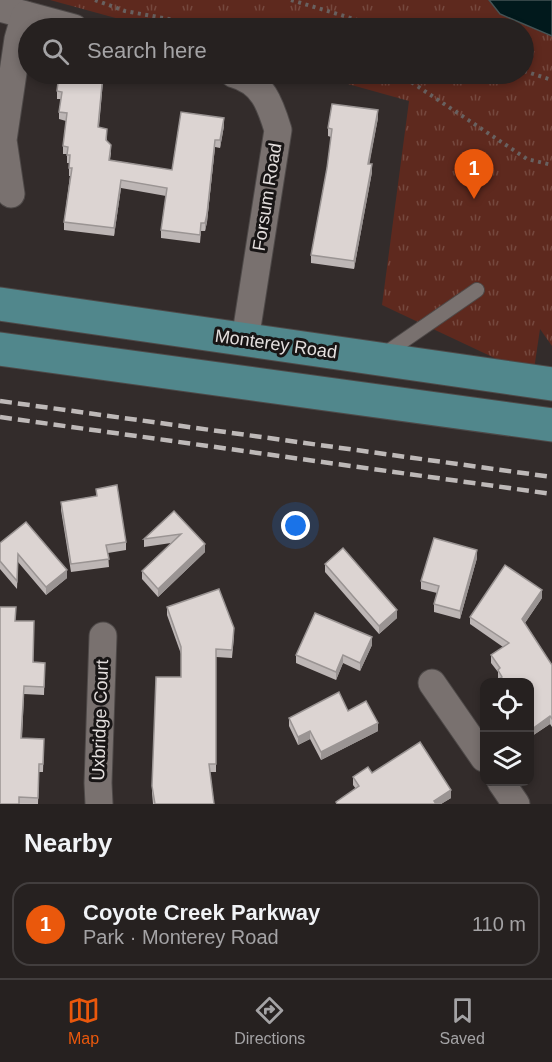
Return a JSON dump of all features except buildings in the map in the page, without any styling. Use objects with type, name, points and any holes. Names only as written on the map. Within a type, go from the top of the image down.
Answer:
[{"type":"main road","name":"Monterey Road","points":[[0,304],[552,384]]},
{"type":"main road","points":[[0,349],[552,425]]},
{"type":"street","points":[[11,194],[3,140],[18,39],[12,11],[38,18]]},
{"type":"street","name":"Forsum Road","points":[[245,340],[278,130],[267,97],[252,84]]},
{"type":"street","name":"Uxbridge Court","points":[[99,804],[103,636]]},
{"type":"street","points":[[432,683],[480,752]]},
{"type":"street","points":[[504,786],[516,804]]},
{"type":"lane","points":[[376,359],[437,320],[477,290]]},
{"type":"path","points":[[95,0],[125,11],[163,18]]},
{"type":"path","points":[[291,0],[351,18]]},
{"type":"path","points":[[534,74],[552,80]]},
{"type":"path","points":[[414,84],[527,159],[552,165]]},
{"type":"green space","points":[[50,0],[552,0],[552,346],[540,329],[533,376],[382,305],[409,101],[348,84],[534,84],[534,18],[116,18]]},
{"type":"water","points":[[489,0],[552,0],[552,36],[534,28],[534,18],[509,18],[500,14]]},
{"type":"railway","points":[[0,401],[552,477]]},
{"type":"railway","points":[[0,417],[552,494]]},
{"type":"place","name":"Coyote Creek Parkway","points":[[474,199]]}]
